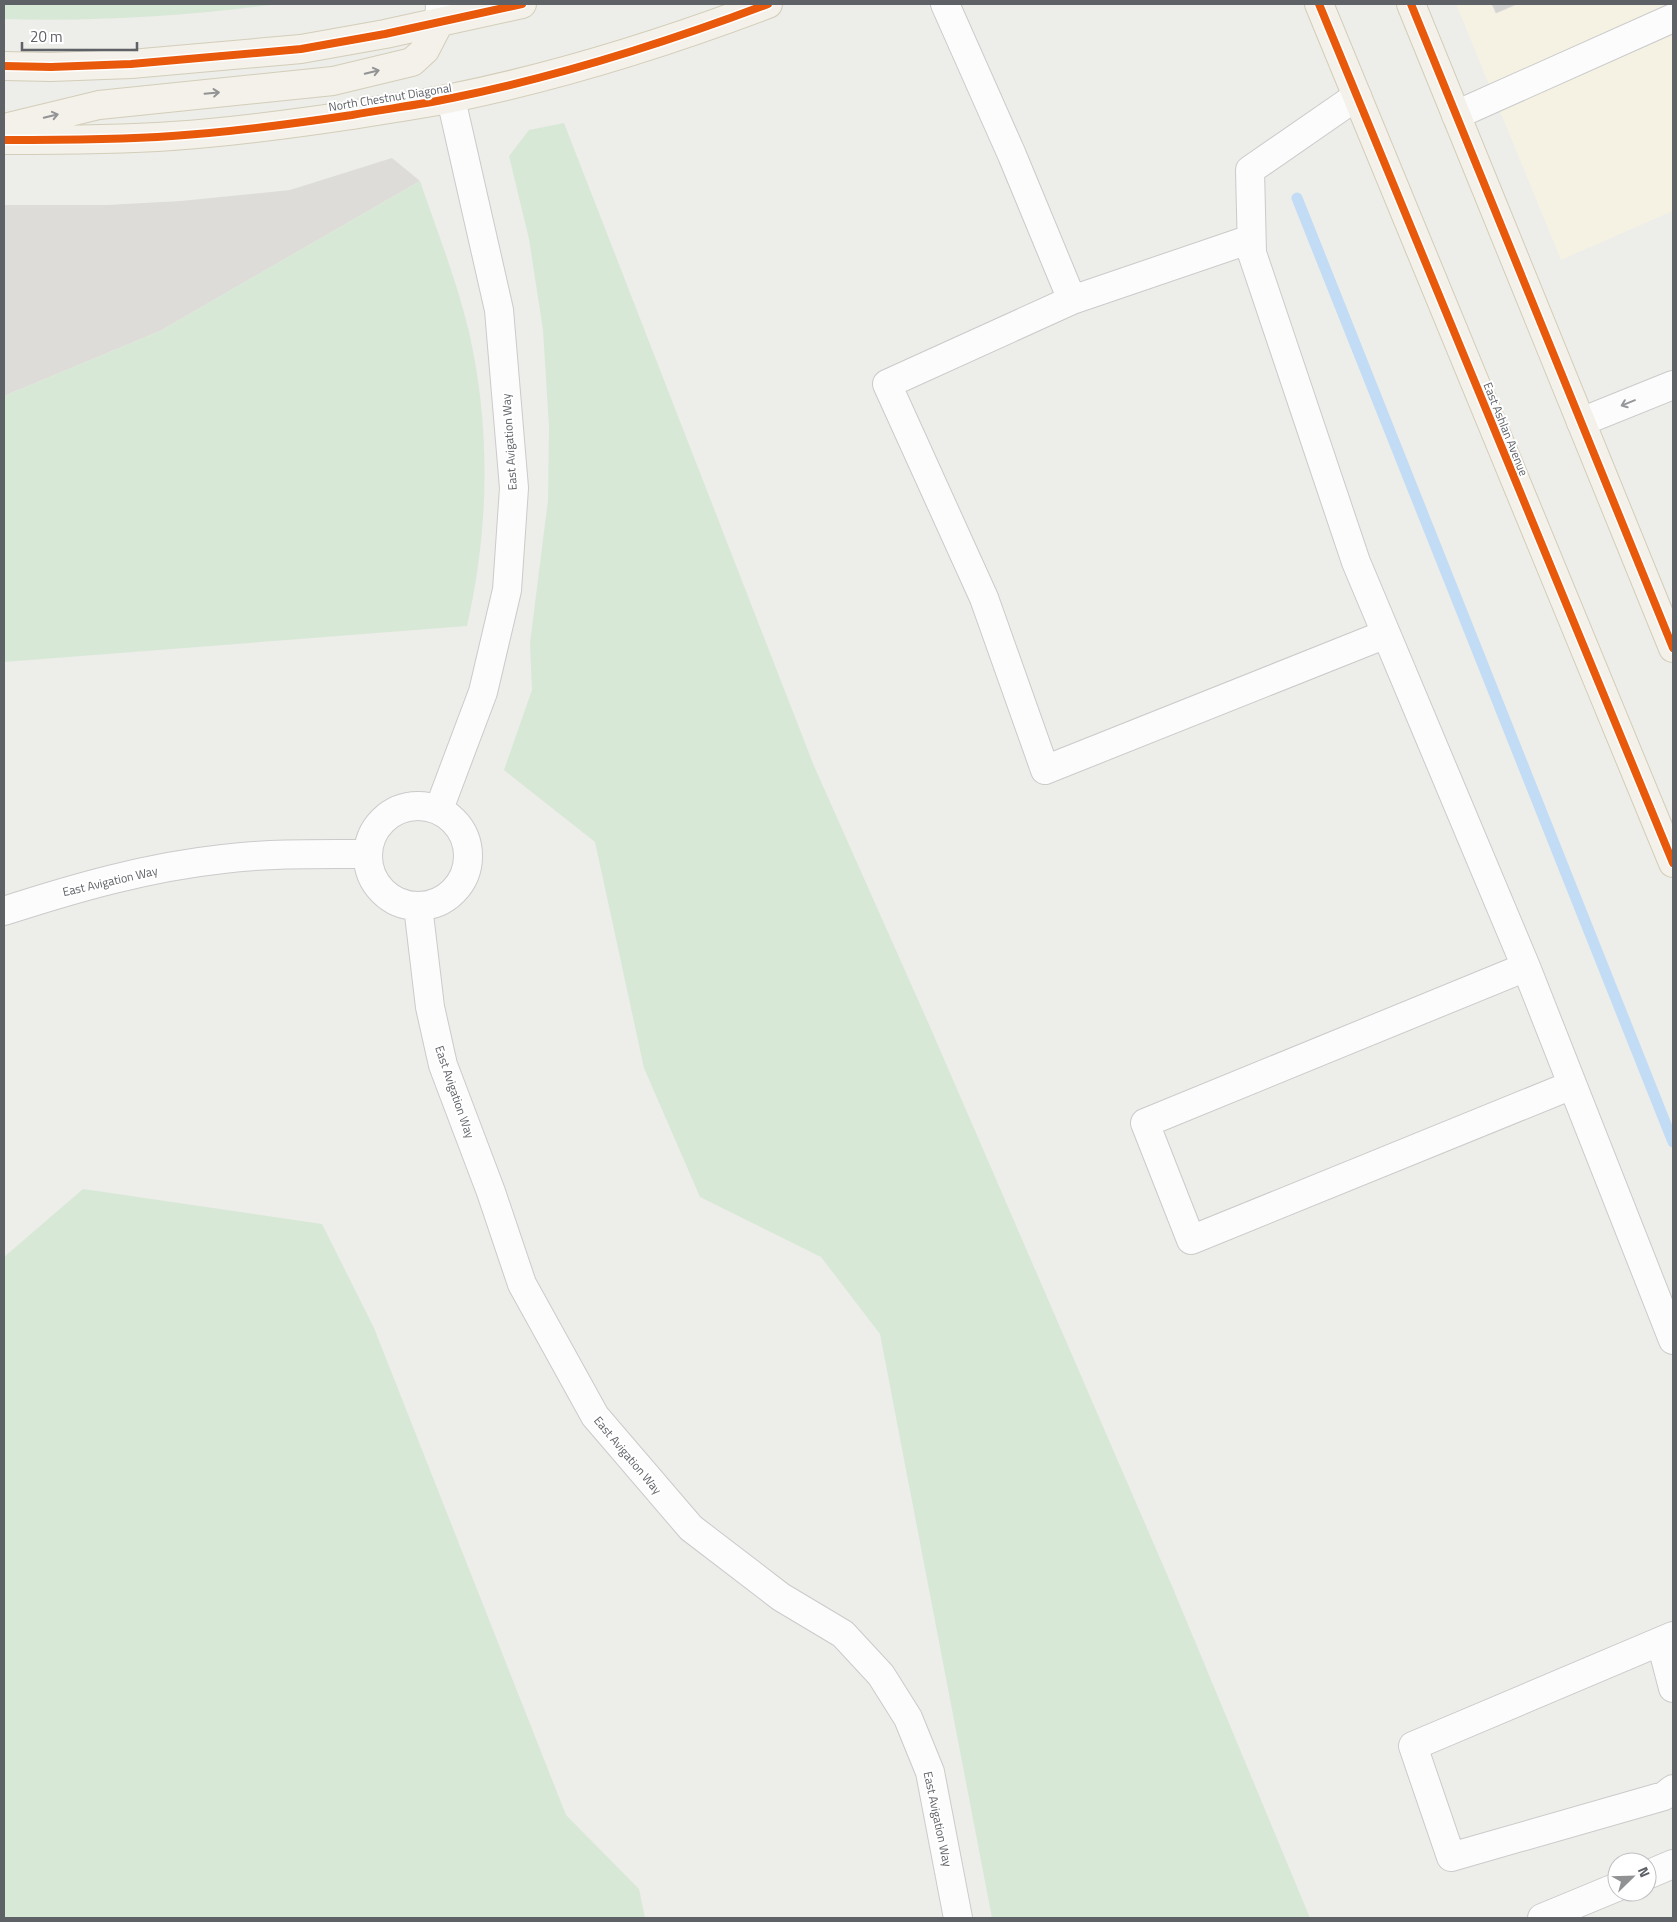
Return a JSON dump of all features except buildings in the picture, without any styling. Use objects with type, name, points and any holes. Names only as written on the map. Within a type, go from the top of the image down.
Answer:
[{"type":"main road","points":[[4,66],[51,67],[131,64],[301,48],[439,13],[522,4]]},
{"type":"main road","name":"North Chestnut Diagonal","points":[[4,140],[104,139],[192,135],[320,120],[451,98],[516,84],[649,46],[708,27],[768,4]]},
{"type":"main road","name":"East Ashlan Avenue","points":[[1319,4],[1673,863]]},
{"type":"main road","points":[[1411,4],[1673,648]]},
{"type":"main road","points":[[4,128],[99,105],[333,81],[412,62],[425,50],[439,13]]},
{"type":"street","points":[[945,4],[1012,154],[1072,300]]},
{"type":"street","points":[[1456,115],[1673,18]]},
{"type":"street","points":[[1357,96],[1250,170],[1252,253],[1352,552],[1526,967],[1673,1340]]},
{"type":"street","name":"East Avigation Way","points":[[439,809],[485,682],[506,590],[514,488],[499,310],[451,98]]},
{"type":"street","points":[[1251,239],[1072,300],[887,384],[984,598],[1046,770],[1386,634]]},
{"type":"street","points":[[1581,422],[1673,384]]},
{"type":"street","points":[[423,805],[439,809],[451,816],[460,826],[466,839],[469,852],[468,866],[463,879],[455,890],[444,899],[432,905],[402,904],[382,890],[369,870],[368,854],[371,838],[379,824],[392,812],[406,806],[423,805]]},
{"type":"street","name":"East Avigation Way","points":[[4,911],[73,889],[144,872],[222,859],[296,854],[368,854]]},
{"type":"street","name":"East Avigation Way","points":[[418,906],[430,1007],[443,1065],[491,1192],[522,1284],[595,1416],[691,1528],[782,1597],[843,1634],[881,1675],[908,1718],[930,1772],[958,1918]]},
{"type":"street","points":[[1526,967],[1145,1123],[1191,1240],[1572,1085]]},
{"type":"street","points":[[1673,1688],[1667,1639],[1413,1746],[1451,1857],[1664,1796],[1673,1790]]},
{"type":"street","points":[[1657,1870],[1673,1864]]},
{"type":"street","points":[[1542,1918],[1607,1891]]},
{"type":"shaded area","points":[[1456,4],[1673,4],[1673,211],[1561,260]]},
{"type":"shaded area","points":[[392,158],[420,181],[160,331],[4,396],[4,205],[107,205],[181,201],[290,190]]},
{"type":"green space","points":[[4,4],[278,4],[210,12],[141,17],[38,20],[4,19]]},
{"type":"green space","points":[[564,123],[814,766],[931,1029],[1172,1586],[1310,1918],[992,1918],[880,1334],[821,1257],[700,1197],[644,1068],[595,842],[504,770],[532,690],[530,643],[548,500],[549,427],[543,330],[529,239],[509,156],[529,130]]},
{"type":"green space","points":[[420,181],[453,275],[464,313],[476,369],[481,405],[484,442],[483,516],[480,553],[467,626],[4,662],[4,396],[160,331]]},
{"type":"green space","points":[[83,1189],[322,1224],[374,1328],[566,1815],[639,1889],[645,1918],[4,1918],[4,1257]]},
{"type":"waterway","points":[[1297,198],[1673,1142]]},
{"type":"cycle path","points":[[4,66],[51,67],[131,64],[301,49],[385,34],[522,4]]},
{"type":"cycle path","points":[[4,140],[109,139],[195,134],[307,122],[427,103],[532,80],[572,69],[651,45],[768,4]]},
{"type":"cycle path","points":[[1319,4],[1673,863]]},
{"type":"cycle path","points":[[1411,4],[1673,648]]}]
